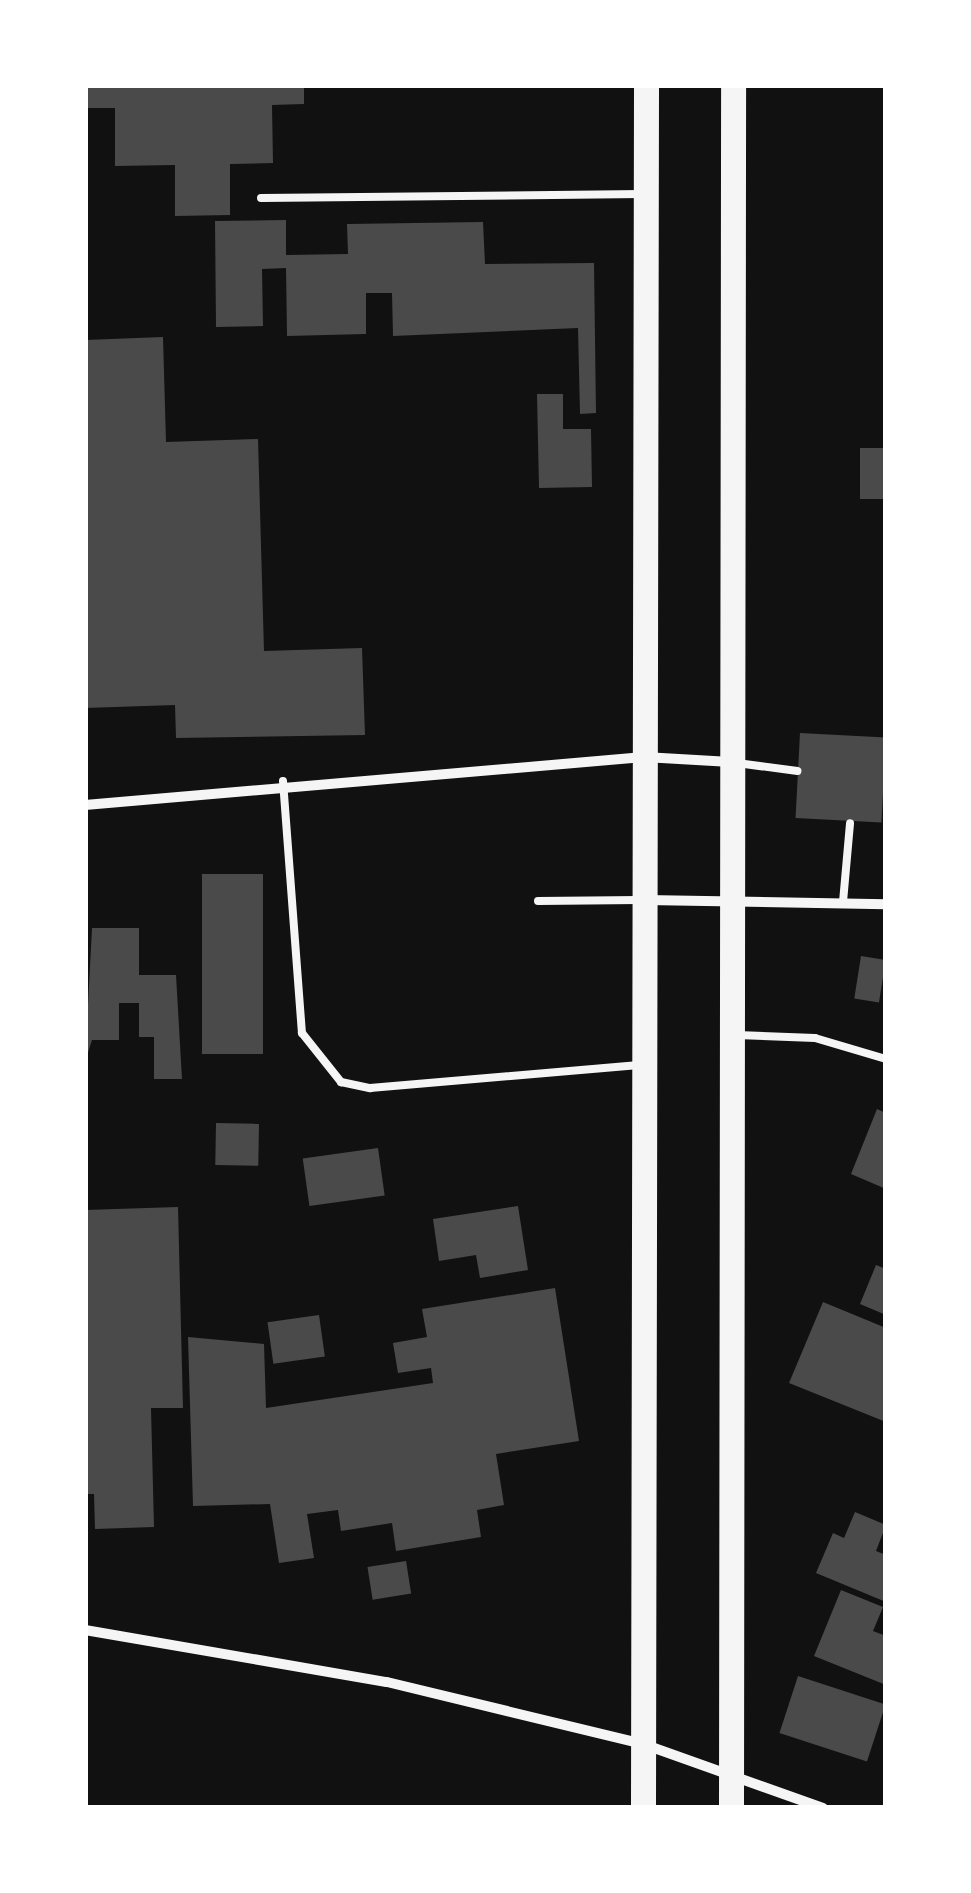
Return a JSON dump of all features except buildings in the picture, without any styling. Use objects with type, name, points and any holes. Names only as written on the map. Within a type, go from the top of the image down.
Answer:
[{"type":"main road","points":[[643,1808],[646,85]]},
{"type":"main road","points":[[731,1808],[732,85]]},
{"type":"street","points":[[85,805],[284,782],[644,757],[732,762]]},
{"type":"street","points":[[644,900],[886,904]]},
{"type":"street","points":[[85,1630],[387,1682],[643,1744],[682,1759],[731,1770],[823,1808]]},
{"type":"lane","points":[[261,198],[647,194]]},
{"type":"lane","points":[[732,762],[797,771]]},
{"type":"lane","points":[[284,782],[302,1033],[341,1082],[370,1088],[644,1064]]},
{"type":"lane","points":[[843,902],[850,823]]},
{"type":"lane","points":[[538,901],[644,900]]},
{"type":"lane","points":[[732,1035],[815,1038],[886,1058]]}]
